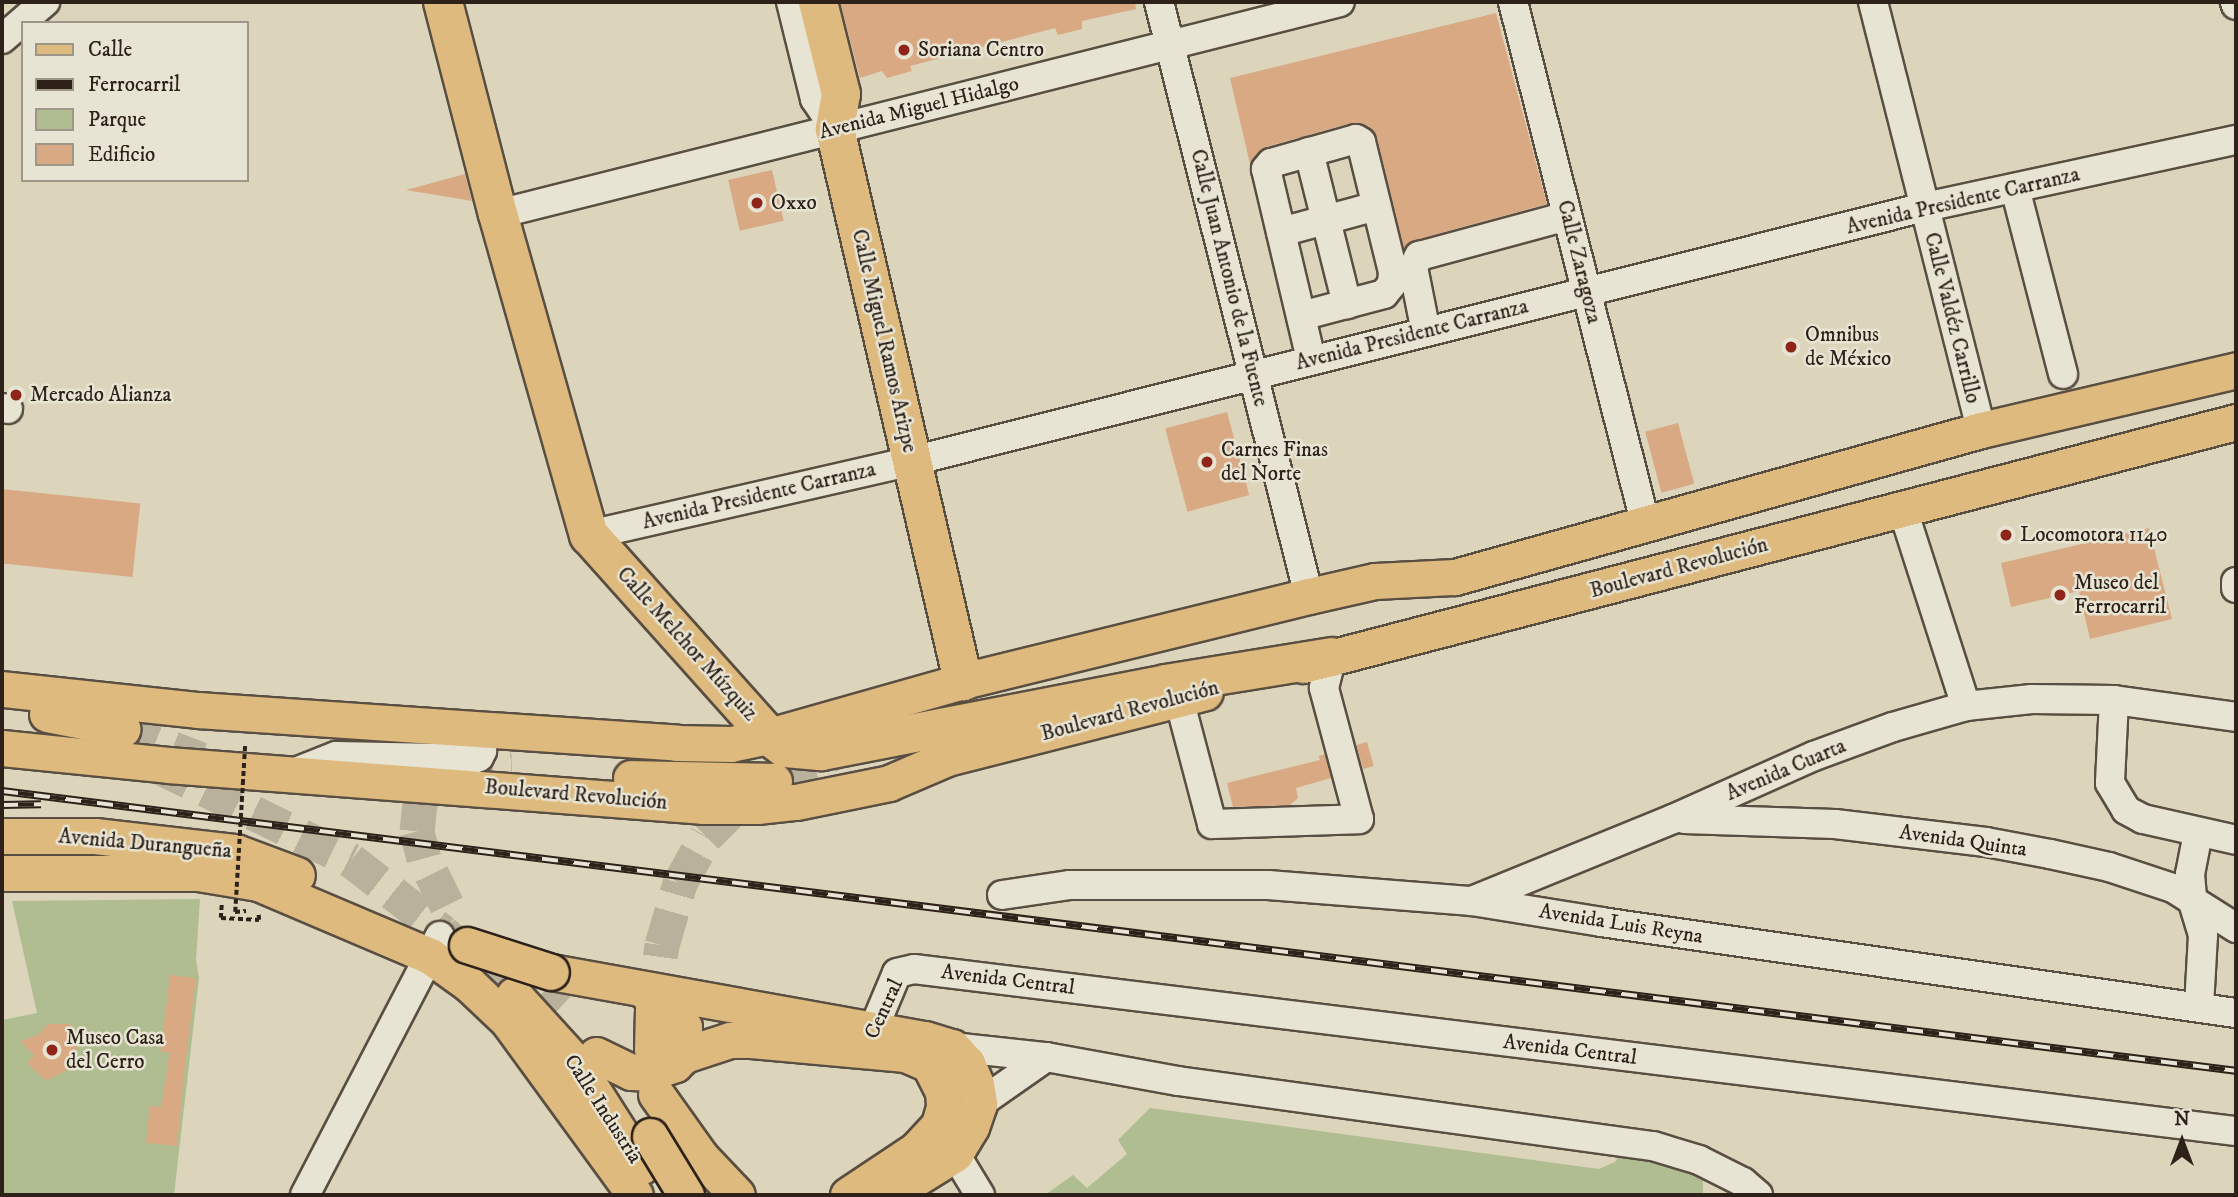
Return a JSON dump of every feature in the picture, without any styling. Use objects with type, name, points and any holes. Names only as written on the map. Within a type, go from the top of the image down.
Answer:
[{"type":"highway","name":"Calle Melchor Múzquiz","points":[[443,2],[498,214],[589,535],[769,736],[785,748],[822,751],[1166,684],[1332,657]]},
{"type":"highway","name":"Calle Miguel Ramos Arizpe","points":[[818,2],[841,94],[835,129],[963,681]]},
{"type":"main road","points":[[914,714],[1455,577],[1981,430],[2236,370]]},
{"type":"main road","name":"Boulevard Revolución","points":[[2,748],[208,768],[704,806],[757,806],[796,802],[889,783],[947,758],[2236,422]]},
{"type":"main road","points":[[2,689],[198,710],[696,744],[731,744],[769,736],[963,681],[1309,596],[1375,581],[1455,577]]},
{"type":"main road","points":[[2,708],[123,729]]},
{"type":"main road","points":[[198,710],[208,768]]},
{"type":"main road","points":[[2,727],[41,732]]},
{"type":"main road","points":[[512,770],[745,782],[790,780],[876,764],[947,758]]},
{"type":"main road","name":"Avenida Durangueña","points":[[2,836],[95,836],[236,852],[270,862],[445,946]]},
{"type":"main road","points":[[2,873],[198,873],[258,883],[445,946],[551,972],[647,1000],[869,1041],[929,1064],[939,1078],[944,1107],[932,1136],[891,1169],[848,1195]]},
{"type":"main road","points":[[445,946],[470,984],[508,1021],[635,1195]]},
{"type":"main road","name":"Calle Industria","points":[[514,995],[574,1061],[659,1195]]},
{"type":"main road","points":[[647,1000],[665,1003],[678,1016],[684,1027],[668,1053]]},
{"type":"main road","name":"Calle Industria","points":[[559,1009],[596,1055],[686,1195]]},
{"type":"main road","points":[[668,1053],[730,1040],[925,1039],[952,1047],[967,1063],[976,1084],[979,1104],[971,1127],[955,1154],[889,1195]]},
{"type":"main road","points":[[596,1055],[631,1072],[648,1073],[675,1064],[668,1053]]},
{"type":"main road","points":[[659,1195],[655,1089],[701,1157],[737,1195]]},
{"type":"street","points":[[23,21],[45,2]]},
{"type":"street","points":[[792,2],[815,99],[835,129]]},
{"type":"street","name":"Calle Juan Antonio de la Fuente","points":[[1159,2],[1309,596]]},
{"type":"street","name":"Avenida Miguel Hidalgo","points":[[498,214],[1340,2]]},
{"type":"street","name":"Calle Zaragoza","points":[[1513,2],[1645,522]]},
{"type":"street","name":"Calle Valdéz Carrillo","points":[[1874,2],[1981,430]]},
{"type":"street","points":[[2,39],[21,23]]},
{"type":"street","points":[[1301,316],[1384,294],[1392,284],[1393,272],[1360,142],[1350,140],[1271,163],[1266,169],[1311,360]]},
{"type":"street","name":"Avenida Presidente Carranza","points":[[589,535],[912,461],[1925,207],[2236,140]]},
{"type":"street","points":[[1309,152],[1328,219],[1347,304]]},
{"type":"street","points":[[2015,188],[2063,374]]},
{"type":"street","points":[[1281,232],[1377,206]]},
{"type":"street","points":[[1426,332],[1413,267],[1419,256],[1567,216]]},
{"type":"street","points":[[1903,510],[1966,706]]},
{"type":"street","points":[[1179,699],[1212,824],[1359,819],[1324,688],[1332,657]]},
{"type":"street","name":"Avenida Cuarta","points":[[1472,901],[1814,756],[1893,727],[1966,706],[2032,699],[2114,700],[2236,717]]},
{"type":"street","points":[[2114,700],[2110,783],[2126,810],[2143,818],[2236,840]]},
{"type":"street","name":"Avenida Cuarta","points":[[2200,710],[2236,702]]},
{"type":"street","points":[[293,773],[337,756],[373,754],[439,758],[479,757],[482,751],[464,727]]},
{"type":"street","points":[[439,758],[478,787]]},
{"type":"street","name":"Avenida Quinta","points":[[1673,818],[1822,823],[1986,842],[2109,867],[2173,888],[2236,928]]},
{"type":"street","points":[[2198,833],[2190,874],[2192,899],[2203,936],[2199,1006]]},
{"type":"street","name":"Avenida Luis Reyna","points":[[1002,895],[1070,885],[1268,885],[1472,901],[2236,1013]]},
{"type":"street","points":[[305,1195],[445,946]]},
{"type":"street","name":"Central","points":[[869,1041],[897,974],[905,970]]},
{"type":"street","name":"Avenida Central","points":[[905,970],[2236,1132]]},
{"type":"street","points":[[952,1047],[1046,1057],[1178,1081],[1653,1146],[1699,1160],[1743,1182],[1758,1195]]},
{"type":"street","points":[[979,1104],[1046,1057]]},
{"type":"street","points":[[955,1154],[980,1195]]},
{"type":"path","points":[[235,912],[245,743]]},
{"type":"green space","points":[[200,899],[196,960],[199,978],[174,1195],[2,1195],[2,1020],[37,1013],[12,901]]},
{"type":"green space","points":[[1150,1108],[1599,1169],[1615,1162],[1622,1151],[1703,1169],[1703,1195],[1045,1195],[1073,1175],[1087,1188],[1127,1154],[1118,1140]]},
{"type":"building","name":"Soriana Centro","points":[[840,2],[1135,2],[1136,9],[1082,21],[1082,29],[1058,35],[1055,28],[910,66],[912,71],[887,78],[882,71],[860,78]]},
{"type":"building","points":[[1496,13],[1547,204],[1415,240],[1404,248],[1377,138],[1365,125],[1351,123],[1266,147],[1250,164],[1230,78]]},
{"type":"building","name":"Oxxo","points":[[772,170],[784,221],[740,231],[728,180]]},
{"type":"building","points":[[465,174],[472,201],[406,190]]},
{"type":"building","name":"Carnes Finas del Norte","points":[[1227,412],[1249,495],[1187,512],[1165,429]]},
{"type":"building","points":[[1678,423],[1694,484],[1661,493],[1645,432]]},
{"type":"building","points":[[2,489],[140,504],[133,577],[2,563]]},
{"type":"building","points":[[2149,528],[2172,619],[2090,639],[2079,591],[2011,607],[2001,563]]},
{"type":"building","points":[[1367,742],[1374,766],[1363,769],[1356,745]]},
{"type":"building","points":[[1325,754],[1331,778],[1296,788],[1298,798],[1290,805],[1233,807],[1227,783],[1320,760],[1319,756]]},
{"type":"building","points":[[170,975],[196,978],[186,1055],[161,1051]]},
{"type":"building","name":"Museo Casa del Cerro","points":[[48,1024],[69,1024],[76,1030],[77,1053],[66,1066],[69,1069],[46,1081],[27,1063],[34,1055],[20,1041],[38,1035]]},
{"type":"building","points":[[170,1051],[186,1054],[177,1146],[146,1143],[150,1106],[161,1107]]},
{"type":"tunnel","points":[[123,729],[200,759]]},
{"type":"tunnel","points":[[41,732],[102,747]]},
{"type":"tunnel","points":[[653,1009],[662,945],[680,883],[706,836],[735,807],[780,777],[842,749]]},
{"type":"tunnel","points":[[158,766],[351,860],[443,932],[514,995]]},
{"type":"tunnel","points":[[447,905],[424,858],[417,831],[420,800],[433,785],[458,772],[512,770]]},
{"type":"tunnel","points":[[503,957],[559,1009]]},
{"type":"railway","points":[[2,791],[2236,1071]]},
{"type":"railway","points":[[2,805],[41,804]]},
{"type":"place","name":"Soriana Centro","points":[[904,50]]},
{"type":"place","name":"Oxxo","points":[[757,203]]},
{"type":"place","name":"Omnibus de México","points":[[1791,347]]},
{"type":"place","name":"Mercado Alianza","points":[[16,395]]},
{"type":"place","name":"Carnes Finas del Norte","points":[[1207,462]]},
{"type":"place","name":"Locomotora 1140","points":[[2006,535]]},
{"type":"place","name":"Museo del Ferrocarril","points":[[2060,595]]},
{"type":"place","name":"Museo Casa del Cerro","points":[[52,1050]]}]
